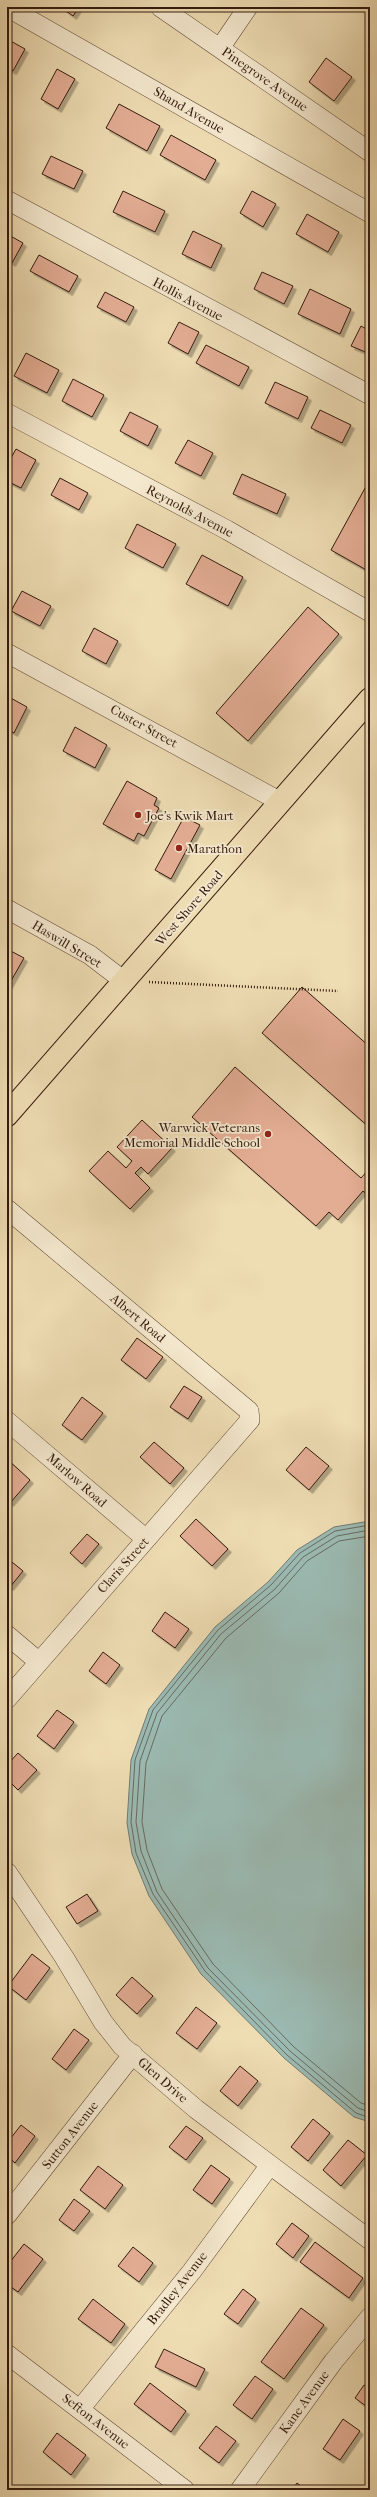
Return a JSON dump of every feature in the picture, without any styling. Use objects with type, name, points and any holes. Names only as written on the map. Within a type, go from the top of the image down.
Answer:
[{"type":"main road","name":"West Shore Road","points":[[7,1115],[370,699]]},
{"type":"street","name":"Pinegrove Avenue","points":[[160,7],[370,152]]},
{"type":"street","points":[[220,48],[248,7]]},
{"type":"street","name":"Shand Avenue","points":[[7,8],[370,213]]},
{"type":"street","name":"Hollis Avenue","points":[[7,200],[370,395]]},
{"type":"street","name":"Reynolds Avenue","points":[[7,413],[227,530],[370,612]]},
{"type":"street","name":"Custer Street","points":[[7,652],[281,802]]},
{"type":"street","name":"Haswill Street","points":[[7,909],[90,955],[124,981]]},
{"type":"street","name":"Albert Road","points":[[7,1209],[249,1411],[250,1420],[241,1433]]},
{"type":"street","name":"Marlow Road","points":[[7,1421],[146,1539]]},
{"type":"street","name":"Claris Street","points":[[7,1699],[146,1539],[241,1433]]},
{"type":"street","points":[[7,1635],[39,1662]]},
{"type":"street","name":"Glen Drive","points":[[10,1886],[64,1957],[103,2022],[122,2046],[196,2109],[370,2240]]},
{"type":"street","name":"Sutton Avenue","points":[[7,2215],[133,2054]]},
{"type":"street","name":"Bradley Avenue","points":[[80,2409],[192,2272],[270,2165]]},
{"type":"street","name":"Kane Avenue","points":[[240,2490],[333,2362],[370,2317]]},
{"type":"street","name":"Sefton Avenue","points":[[7,2354],[185,2490]]},
{"type":"path","points":[[124,981],[338,990]]},
{"type":"water","points":[[370,1521],[370,2122],[354,2117],[284,2058],[201,1974],[149,1896],[132,1854],[127,1823],[131,1760],[149,1709],[215,1627],[268,1582],[297,1550],[334,1527]]},
{"type":"building","points":[[61,7],[79,7],[73,16]]},
{"type":"building","points":[[7,39],[25,49],[13,71],[7,68]]},
{"type":"building","points":[[326,58],[352,77],[334,101],[309,82]]},
{"type":"building","points":[[57,69],[75,79],[58,109],[41,99]]},
{"type":"building","points":[[119,104],[160,126],[147,151],[106,128]]},
{"type":"building","points":[[171,135],[216,160],[205,180],[160,155]]},
{"type":"building","points":[[51,156],[83,171],[74,189],[42,174]]},
{"type":"building","points":[[123,191],[165,211],[155,232],[113,212]]},
{"type":"building","points":[[252,191],[276,204],[263,227],[240,213]]},
{"type":"building","points":[[307,214],[339,232],[328,252],[296,234]]},
{"type":"building","points":[[193,231],[222,245],[211,268],[182,254]]},
{"type":"building","points":[[7,234],[23,243],[12,263],[7,260]]},
{"type":"building","points":[[39,255],[78,276],[69,292],[30,271]]},
{"type":"building","points":[[262,272],[293,286],[284,304],[254,289]]},
{"type":"building","points":[[310,289],[351,309],[340,334],[298,314]]},
{"type":"building","points":[[105,292],[134,307],[126,322],[97,307]]},
{"type":"building","points":[[179,322],[199,332],[188,354],[168,343]]},
{"type":"building","points":[[361,326],[370,331],[370,354],[351,346]]},
{"type":"building","points":[[206,345],[249,367],[239,386],[196,363]]},
{"type":"building","points":[[26,353],[59,370],[47,393],[14,376]]},
{"type":"building","points":[[73,379],[104,395],[92,417],[62,401]]},
{"type":"building","points":[[275,382],[308,397],[298,419],[265,403]]},
{"type":"building","points":[[320,410],[351,425],[342,443],[311,428]]},
{"type":"building","points":[[130,412],[158,426],[148,446],[120,431]]},
{"type":"building","points":[[188,440],[213,453],[201,476],[175,463]]},
{"type":"building","points":[[16,449],[36,460],[21,488],[7,481],[7,465]]},
{"type":"building","points":[[242,474],[286,494],[277,514],[233,494]]},
{"type":"building","points":[[60,478],[88,493],[79,510],[51,495]]},
{"type":"building","points":[[370,479],[370,572],[331,550]]},
{"type":"building","points":[[137,524],[176,544],[163,568],[125,548]]},
{"type":"building","points":[[202,555],[243,577],[228,606],[186,584]]},
{"type":"building","points":[[22,591],[51,606],[40,626],[11,611]]},
{"type":"building","points":[[308,607],[339,634],[248,741],[216,713]]},
{"type":"building","points":[[94,628],[118,641],[106,664],[82,651]]},
{"type":"building","points":[[7,696],[27,707],[14,733],[7,729]]},
{"type":"building","points":[[75,727],[107,745],[95,768],[63,751]]},
{"type":"building","points":[[127,781],[157,798],[154,805],[159,808],[144,836],[138,833],[134,841],[103,824]]},
{"type":"building","points":[[184,817],[200,825],[171,879],[155,870]]},
{"type":"building","points":[[7,949],[24,958],[7,988]]},
{"type":"building","points":[[302,987],[370,1047],[370,1128],[262,1033]]},
{"type":"building","points":[[235,1067],[361,1178],[370,1168],[370,1197],[363,1191],[338,1220],[329,1212],[316,1226],[192,1117]]},
{"type":"building","points":[[142,1120],[172,1148],[148,1174],[141,1167],[135,1173],[150,1188],[130,1209],[89,1171],[108,1151],[126,1168],[132,1161],[117,1147]]},
{"type":"building","points":[[137,1338],[163,1357],[146,1379],[121,1360]]},
{"type":"building","points":[[184,1386],[202,1397],[188,1419],[170,1407]]},
{"type":"building","points":[[82,1397],[103,1413],[82,1440],[62,1425]]},
{"type":"building","points":[[154,1442],[184,1468],[170,1484],[140,1457]]},
{"type":"building","points":[[306,1447],[329,1466],[309,1490],[286,1470]]},
{"type":"building","points":[[7,1459],[30,1480],[10,1503],[7,1501]]},
{"type":"building","points":[[196,1519],[228,1549],[212,1566],[180,1536]]},
{"type":"building","points":[[87,1534],[99,1544],[82,1564],[70,1553]]},
{"type":"building","points":[[7,1558],[23,1571],[10,1587],[7,1585]]},
{"type":"building","points":[[165,1612],[189,1629],[175,1648],[152,1631]]},
{"type":"building","points":[[103,1652],[120,1665],[106,1684],[89,1671]]},
{"type":"building","points":[[57,1710],[74,1722],[54,1749],[37,1736]]},
{"type":"building","points":[[18,1753],[37,1770],[18,1790],[7,1779],[7,1765]]},
{"type":"building","points":[[87,1894],[98,1911],[77,1924],[66,1907]]},
{"type":"building","points":[[32,1954],[50,1968],[26,2000],[8,1986]]},
{"type":"building","points":[[132,1977],[153,1996],[137,2014],[116,1995]]},
{"type":"building","points":[[196,2007],[217,2023],[197,2049],[176,2033]]},
{"type":"building","points":[[74,2029],[89,2040],[66,2070],[52,2059]]},
{"type":"building","points":[[240,2066],[258,2081],[238,2106],[220,2091]]},
{"type":"building","points":[[313,2119],[330,2133],[308,2161],[291,2147]]},
{"type":"building","points":[[21,2125],[35,2136],[15,2163],[7,2156],[7,2143]]},
{"type":"building","points":[[186,2126],[203,2138],[186,2160],[169,2147]]},
{"type":"building","points":[[348,2140],[367,2155],[341,2186],[323,2170]]},
{"type":"building","points":[[211,2165],[230,2179],[212,2204],[193,2190]]},
{"type":"building","points":[[98,2166],[123,2185],[105,2209],[80,2190]]},
{"type":"building","points":[[74,2199],[90,2211],[74,2231],[59,2220]]},
{"type":"building","points":[[292,2223],[309,2236],[293,2258],[276,2244]]},
{"type":"building","points":[[315,2242],[363,2278],[349,2298],[300,2262]]},
{"type":"building","points":[[24,2244],[43,2259],[18,2292],[7,2284],[7,2266]]},
{"type":"building","points":[[133,2247],[153,2263],[139,2282],[118,2266]]},
{"type":"building","points":[[243,2289],[256,2299],[238,2324],[224,2314]]},
{"type":"building","points":[[93,2299],[125,2324],[111,2343],[78,2319]]},
{"type":"building","points":[[301,2308],[324,2325],[284,2379],[261,2362]]},
{"type":"building","points":[[164,2349],[205,2369],[196,2387],[155,2367]]},
{"type":"building","points":[[255,2376],[273,2389],[252,2419],[233,2405]]},
{"type":"building","points":[[150,2383],[186,2411],[171,2432],[134,2404]]},
{"type":"building","points":[[364,2385],[370,2389],[370,2409],[355,2398]]},
{"type":"building","points":[[343,2419],[360,2431],[340,2460],[323,2449]]},
{"type":"building","points":[[216,2426],[236,2441],[219,2463],[199,2448]]},
{"type":"building","points":[[57,2433],[86,2455],[71,2475],[43,2452]]},
{"type":"building","points":[[297,2483],[306,2490],[292,2490]]},
{"type":"place","name":"Joe's Kwik Mart","points":[[138,815]]},
{"type":"place","name":"Marathon","points":[[179,848]]},
{"type":"place","name":"Warwick Veterans Memorial Middle School","points":[[268,1134]]}]
